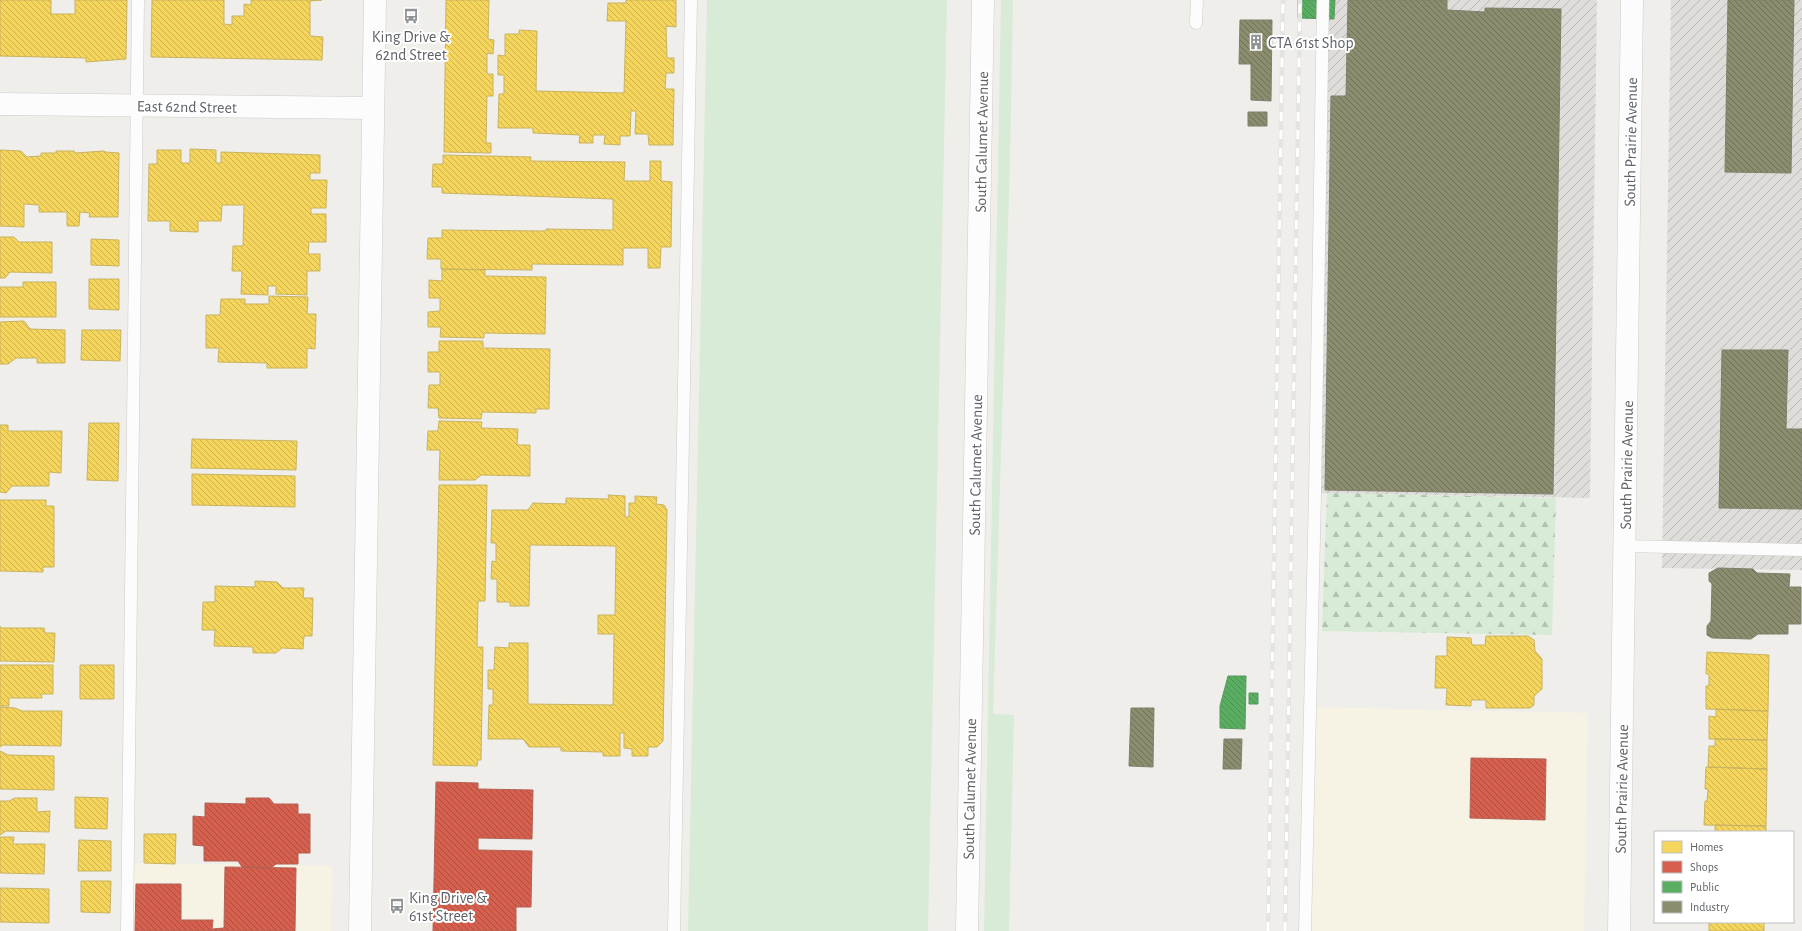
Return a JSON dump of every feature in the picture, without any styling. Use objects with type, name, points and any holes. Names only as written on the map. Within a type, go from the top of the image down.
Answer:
[{"type":"street","points":[[360,931],[375,0]]},
{"type":"street","name":"South Calumet Avenue","points":[[967,931],[983,0]]},
{"type":"street","name":"South Prairie Avenue","points":[[1619,931],[1632,0]]},
{"type":"street","name":"East 62nd Street","points":[[0,104],[373,108]]},
{"type":"lane","points":[[128,931],[138,0]]},
{"type":"lane","points":[[674,931],[691,0]]},
{"type":"lane","points":[[1196,23],[1197,0]]},
{"type":"lane","points":[[1305,931],[1316,493],[1323,0]]},
{"type":"lane","points":[[1624,546],[1802,550]]},
{"type":"shaded area","points":[[1323,0],[1597,0],[1590,498],[1315,493]]},
{"type":"shaded area","points":[[1671,0],[1802,0],[1802,570],[1662,568]]},
{"type":"shaded area","points":[[1310,707],[1588,713],[1584,931],[1305,931]]},
{"type":"shaded area","points":[[128,863],[332,866],[331,931],[127,931]]},
{"type":"green space","points":[[707,0],[947,0],[928,931],[688,931]]},
{"type":"green space","points":[[1001,0],[1013,0],[1010,161],[993,714],[1014,715],[1009,931],[984,931]]},
{"type":"green space","points":[[1327,493],[1556,498],[1552,635],[1322,631]]},
{"type":"building: Homes","points":[[0,0],[51,0],[51,14],[75,14],[75,0],[127,0],[126,59],[86,62],[86,58],[0,56]]},
{"type":"building: Homes","points":[[152,0],[224,0],[224,24],[232,25],[232,16],[244,16],[244,4],[251,5],[251,0],[322,0],[310,1],[310,36],[323,37],[322,60],[151,57]]},
{"type":"building: Homes","points":[[446,0],[489,0],[488,39],[494,40],[493,54],[487,53],[487,74],[493,74],[493,96],[487,96],[486,143],[491,143],[491,153],[444,152]]},
{"type":"building: Homes","points":[[626,0],[676,0],[676,27],[666,26],[667,58],[674,58],[674,73],[666,73],[665,89],[674,89],[673,145],[649,145],[648,134],[635,134],[636,111],[631,111],[630,136],[620,136],[620,145],[604,144],[605,135],[593,135],[593,143],[579,143],[580,135],[533,133],[533,128],[498,128],[499,94],[504,94],[504,75],[498,75],[498,55],[505,56],[505,34],[519,34],[519,30],[537,31],[536,91],[624,93],[626,21],[607,21],[608,3],[626,3]]},
{"type":"building: Homes","points":[[190,149],[216,150],[216,163],[221,163],[221,152],[320,155],[320,173],[310,173],[310,180],[327,180],[326,208],[311,208],[311,214],[326,214],[326,242],[309,242],[308,254],[320,254],[320,271],[307,271],[307,295],[276,294],[276,286],[268,286],[268,295],[241,294],[242,271],[232,271],[233,246],[243,246],[244,205],[222,205],[221,221],[198,221],[198,232],[170,231],[170,221],[148,221],[149,164],[157,164],[157,150],[181,150],[181,163],[190,163]]},
{"type":"building: Homes","points":[[0,150],[21,151],[27,157],[41,156],[41,153],[56,153],[56,151],[74,151],[75,153],[104,151],[119,153],[118,217],[89,217],[90,213],[80,212],[79,226],[67,226],[67,212],[39,212],[39,205],[24,204],[24,227],[0,226]]},
{"type":"building: Homes","points":[[443,155],[531,157],[530,161],[625,162],[624,181],[650,181],[650,161],[661,161],[661,181],[672,182],[671,247],[661,247],[660,268],[648,268],[648,248],[623,248],[623,265],[532,264],[532,270],[441,269],[441,259],[427,259],[428,238],[442,238],[442,230],[613,230],[613,199],[442,193],[442,187],[432,187],[433,164],[443,164]]},
{"type":"building: Homes","points":[[0,237],[14,237],[19,242],[52,242],[52,273],[10,272],[5,278],[0,278]]},
{"type":"building: Homes","points":[[91,239],[119,240],[119,266],[91,265]]},
{"type":"building: Homes","points":[[442,269],[485,270],[485,276],[546,277],[545,334],[484,333],[484,338],[440,337],[441,327],[428,327],[428,312],[440,311],[440,298],[429,298],[429,280],[442,281]]},
{"type":"building: Homes","points":[[89,279],[119,279],[119,310],[89,309]]},
{"type":"building: Homes","points":[[23,282],[56,282],[56,317],[0,317],[0,287],[23,287]]},
{"type":"building: Homes","points":[[269,296],[308,297],[307,314],[316,314],[315,349],[307,348],[307,368],[267,368],[267,363],[218,362],[219,348],[206,348],[206,315],[220,315],[221,299],[245,299],[245,304],[269,304]]},
{"type":"building: Homes","points":[[24,321],[30,329],[65,330],[65,363],[37,363],[37,358],[16,358],[8,364],[0,364],[0,322]]},
{"type":"building: Homes","points":[[82,330],[121,330],[120,361],[81,360]]},
{"type":"building: Homes","points":[[439,341],[483,341],[483,348],[550,349],[549,409],[536,409],[536,413],[482,412],[481,419],[439,418],[438,408],[428,408],[429,385],[440,385],[440,372],[428,372],[428,352],[439,352]]},
{"type":"building: Homes","points":[[439,421],[482,422],[481,428],[518,429],[517,445],[530,445],[530,476],[481,475],[475,480],[439,480],[440,450],[427,450],[428,431],[438,431]]},
{"type":"building: Homes","points":[[89,423],[119,423],[118,481],[87,480]]},
{"type":"building: Homes","points":[[0,425],[8,425],[8,431],[62,431],[61,473],[49,472],[49,486],[12,486],[6,493],[0,492]]},
{"type":"building: Homes","points":[[192,439],[297,441],[296,470],[191,468]]},
{"type":"building: Homes","points":[[192,474],[295,476],[295,507],[192,505]]},
{"type":"building: Homes","points":[[439,485],[487,485],[485,601],[478,601],[477,647],[483,647],[481,760],[478,760],[477,766],[433,765]]},
{"type":"building: Homes","points":[[608,495],[625,496],[625,517],[629,517],[629,503],[635,503],[635,496],[657,497],[656,504],[664,505],[667,510],[663,741],[657,747],[648,747],[648,756],[632,756],[632,749],[624,748],[624,733],[620,733],[620,756],[603,756],[603,752],[561,751],[561,747],[529,747],[523,739],[488,739],[489,705],[493,705],[493,689],[488,689],[488,670],[494,670],[495,647],[509,648],[509,643],[528,643],[528,704],[613,705],[614,634],[598,634],[598,615],[615,615],[616,546],[530,545],[529,606],[510,606],[510,602],[497,602],[497,579],[491,579],[492,561],[496,562],[496,543],[491,543],[492,510],[528,510],[533,503],[566,504],[566,498],[609,499]]},
{"type":"building: Homes","points":[[0,500],[46,500],[46,506],[54,506],[54,567],[43,567],[43,572],[0,571]]},
{"type":"building: Homes","points":[[255,581],[277,582],[283,588],[304,588],[303,598],[313,598],[312,636],[304,636],[303,649],[282,648],[276,653],[253,653],[253,647],[214,646],[215,630],[202,630],[203,602],[215,602],[215,586],[255,587]]},
{"type":"building: Homes","points":[[0,626],[1,628],[44,628],[45,633],[55,633],[54,662],[0,661]]},
{"type":"building: Homes","points":[[1486,636],[1528,636],[1534,640],[1535,651],[1542,659],[1542,689],[1534,696],[1534,705],[1530,708],[1486,708],[1486,700],[1471,700],[1471,706],[1446,705],[1447,688],[1435,688],[1436,656],[1447,656],[1447,637],[1471,638],[1472,645],[1485,645]]},
{"type":"building: Homes","points":[[1707,652],[1769,655],[1768,711],[1706,709],[1706,686],[1709,686],[1709,674],[1706,674]]},
{"type":"building: Homes","points":[[0,665],[53,665],[53,694],[41,694],[42,698],[9,698],[9,706],[0,706]]},
{"type":"building: Homes","points":[[80,665],[114,665],[114,699],[80,699]]},
{"type":"building: Homes","points":[[0,707],[15,708],[22,711],[62,711],[61,746],[3,745],[0,747]]},
{"type":"building: Homes","points":[[1716,709],[1768,711],[1767,740],[1709,739],[1709,716],[1716,717]]},
{"type":"building: Homes","points":[[1715,739],[1767,740],[1767,769],[1708,767],[1709,746],[1715,746]]},
{"type":"building: Homes","points":[[0,751],[8,755],[54,756],[54,790],[0,789]]},
{"type":"building: Homes","points":[[1706,767],[1767,769],[1766,826],[1704,825],[1705,801],[1707,801],[1708,789],[1705,789]]},
{"type":"building: Homes","points":[[75,797],[108,798],[107,829],[75,828]]},
{"type":"building: Homes","points":[[15,798],[37,798],[37,812],[50,811],[49,832],[6,831],[0,835],[0,801],[9,801]]},
{"type":"building: Homes","points":[[1715,825],[1766,826],[1766,831],[1715,831]]},
{"type":"building: Homes","points":[[144,834],[176,834],[175,864],[144,863]]},
{"type":"building: Homes","points":[[0,837],[14,837],[13,844],[45,844],[44,874],[0,873]]},
{"type":"building: Homes","points":[[79,840],[111,841],[111,871],[78,871]]},
{"type":"building: Homes","points":[[81,881],[111,881],[110,913],[81,912]]},
{"type":"building: Homes","points":[[0,888],[49,889],[49,923],[0,922]]},
{"type":"building: Homes","points":[[1709,923],[1764,923],[1764,931],[1709,931]]},
{"type":"building: Shops","points":[[1471,758],[1546,759],[1545,820],[1470,818]]},
{"type":"building: Shops","points":[[436,782],[478,783],[478,789],[533,790],[532,839],[478,838],[478,850],[532,851],[531,907],[516,907],[516,931],[433,931]]},
{"type":"building: Shops","points":[[246,798],[269,798],[274,804],[298,804],[298,814],[310,814],[310,853],[298,853],[298,864],[276,864],[271,868],[242,867],[238,861],[204,861],[204,846],[193,845],[193,816],[205,817],[205,803],[246,804]]},
{"type":"building: Shops","points":[[225,867],[296,868],[295,931],[135,931],[136,884],[181,884],[181,920],[213,920],[212,929],[224,928]]},
{"type":"building: Public","points":[[1298,0],[1335,0],[1334,19],[1298,18]]},
{"type":"building: Public","points":[[1228,676],[1246,676],[1245,729],[1220,728],[1220,706]]},
{"type":"building: Public","points":[[1249,693],[1258,693],[1258,704],[1249,704]]},
{"type":"building: Industry","points":[[1348,0],[1447,0],[1447,10],[1485,12],[1485,8],[1561,9],[1553,494],[1325,490],[1331,96],[1346,96]]},
{"type":"building: Industry","points":[[1728,0],[1794,0],[1791,173],[1725,172]]},
{"type":"building: Industry","name":"CTA 61st Shop","points":[[1240,20],[1272,20],[1271,101],[1251,100],[1251,64],[1239,64]]},
{"type":"building: Industry","points":[[1248,112],[1267,112],[1267,126],[1248,126]]},
{"type":"building: Industry","points":[[1722,350],[1788,350],[1786,429],[1802,429],[1802,509],[1719,508]]},
{"type":"building: Industry","points":[[1718,568],[1753,569],[1757,573],[1790,574],[1789,587],[1801,587],[1801,624],[1788,624],[1788,634],[1758,634],[1751,639],[1712,638],[1707,635],[1707,626],[1711,621],[1712,584],[1709,581],[1709,573]]},
{"type":"building: Industry","points":[[1131,708],[1154,708],[1153,767],[1129,766]]},
{"type":"building: Industry","points":[[1224,739],[1242,739],[1241,769],[1223,769]]},
{"type":"railway","points":[[1268,931],[1283,0]]},
{"type":"railway","points":[[1285,931],[1300,0]]},
{"type":"place","name":"King Drive & 62nd Street","points":[[411,16]]},
{"type":"place","name":"CTA 61st Shop","points":[[1256,42]]},
{"type":"place","name":"King Drive & 61st Street","points":[[397,906]]}]
